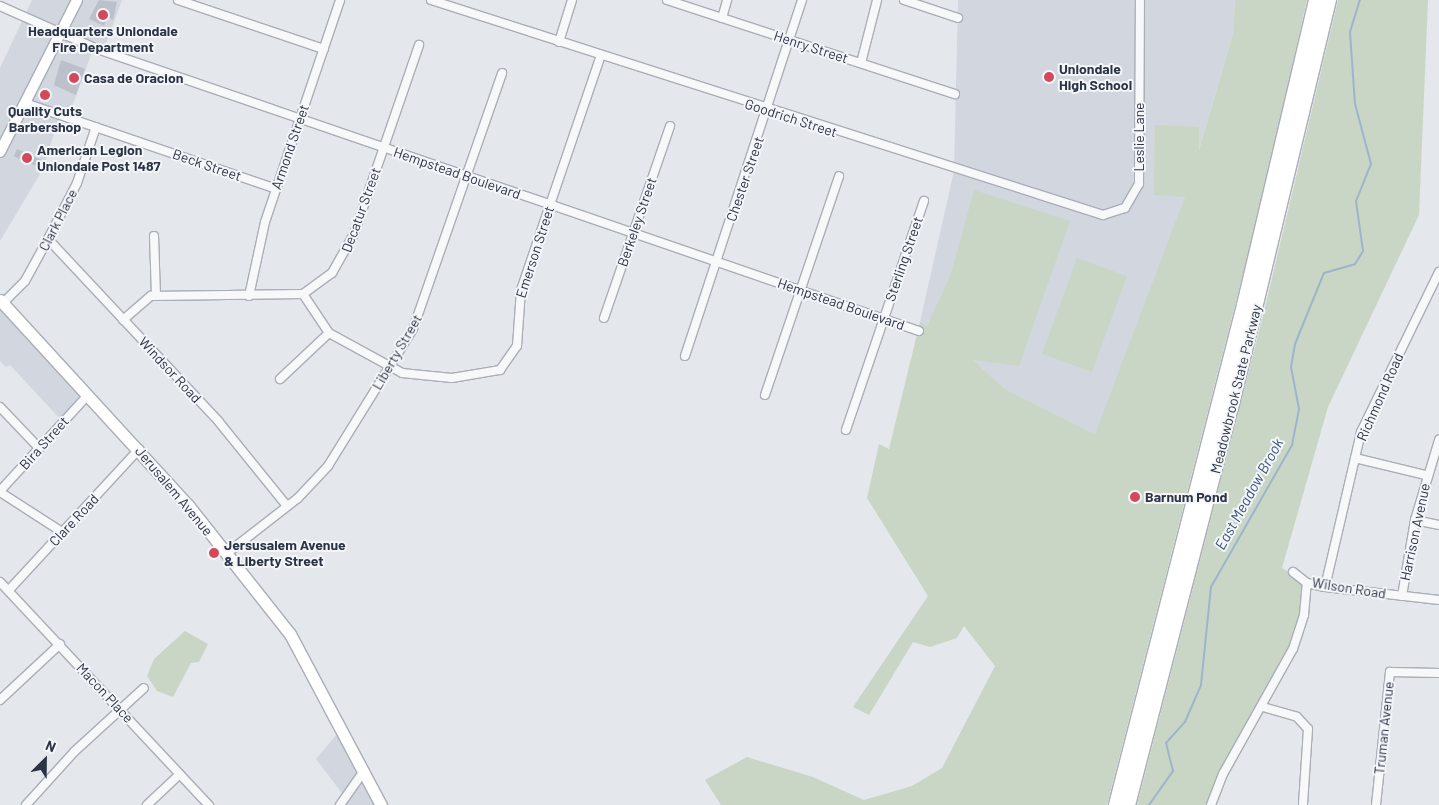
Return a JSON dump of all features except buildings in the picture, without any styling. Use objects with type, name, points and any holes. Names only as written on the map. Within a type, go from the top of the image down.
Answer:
[{"type":"highway","name":"Meadowbrook State Parkway","points":[[1116,805],[1242,315],[1316,0]]},
{"type":"highway","name":"Meadowbrook State Parkway","points":[[1128,805],[1238,381],[1329,0]]},
{"type":"main road","points":[[0,152],[77,0]]},
{"type":"main road","name":"Jerusalem Avenue","points":[[1,302],[139,449],[226,554],[300,648],[381,805]]},
{"type":"street","points":[[178,0],[324,50]]},
{"type":"street","name":"Armond Street","points":[[249,296],[276,189],[340,0]]},
{"type":"street","name":"Goodrich Street","points":[[431,0],[768,110],[1103,215],[1125,208],[1139,184]]},
{"type":"street","points":[[559,42],[572,0]]},
{"type":"street","name":"Henry Street","points":[[667,0],[954,94]]},
{"type":"street","points":[[722,18],[727,0]]},
{"type":"street","name":"Chester Street","points":[[685,356],[768,110],[802,0]]},
{"type":"street","points":[[860,63],[877,0]]},
{"type":"street","points":[[904,0],[958,18]]},
{"type":"street","name":"Leslie Lane","points":[[1139,184],[1140,0]]},
{"type":"street","name":"Hempstead Boulevard","points":[[0,6],[59,35],[919,331]]},
{"type":"street","name":"Decatur Street","points":[[303,294],[332,273],[344,257],[419,44]]},
{"type":"street","name":"Emerson Street","points":[[303,294],[329,333],[389,368],[422,378],[452,378],[486,375],[506,364],[517,346],[521,290],[601,56]]},
{"type":"street","name":"Liberty Street","points":[[226,554],[287,506],[328,466],[389,368],[422,309],[502,73]]},
{"type":"street","name":"Beck Street","points":[[25,103],[276,189]]},
{"type":"street","name":"Berkeley Street","points":[[604,318],[670,126]]},
{"type":"street","name":"Clark Place","points":[[1,302],[25,281],[48,239],[77,183],[96,127]]},
{"type":"street","points":[[765,395],[839,176]]},
{"type":"street","name":"Sterling Street","points":[[846,430],[924,201]]},
{"type":"street","points":[[154,236],[156,295]]},
{"type":"street","name":"Windsor Road","points":[[48,239],[219,422],[287,506]]},
{"type":"street","name":"Richmond Road","points":[[1325,587],[1355,458],[1366,421],[1439,272]]},
{"type":"street","points":[[123,320],[156,295],[249,296],[303,294]]},
{"type":"street","points":[[280,379],[329,333]]},
{"type":"street","name":"Bira Street","points":[[0,491],[88,395]]},
{"type":"street","points":[[0,407],[39,448]]},
{"type":"street","name":"Harrison Avenue","points":[[1402,596],[1415,520],[1426,475],[1439,440]]},
{"type":"street","name":"Clare Road","points":[[9,590],[139,449]]},
{"type":"street","points":[[1355,458],[1426,475]]},
{"type":"street","points":[[0,491],[62,532]]},
{"type":"street","points":[[1415,520],[1439,525]]},
{"type":"street","name":"Wilson Road","points":[[1293,572],[1307,583],[1325,587],[1439,600]]},
{"type":"street","name":"Macon Place","points":[[0,582],[209,805]]},
{"type":"street","points":[[1211,805],[1223,774],[1263,707],[1293,649],[1304,615],[1307,583]]},
{"type":"street","points":[[0,700],[60,644]]},
{"type":"street","name":"Truman Avenue","points":[[1376,805],[1390,672],[1439,673]]},
{"type":"street","points":[[26,805],[56,770],[144,688]]},
{"type":"street","points":[[1263,707],[1297,717],[1308,729],[1303,805]]},
{"type":"street","points":[[340,805],[364,771]]},
{"type":"street","points":[[147,805],[180,774]]},
{"type":"shaded area","points":[[32,0],[122,0],[103,52],[92,52],[68,118],[60,115],[43,169],[0,241],[0,68]]},
{"type":"shaded area","points":[[958,0],[1235,0],[1233,34],[1176,228],[1095,434],[1005,389],[929,320],[927,326],[920,322],[954,171]]},
{"type":"shaded area","points":[[0,300],[88,395],[63,422],[10,365],[6,367],[0,361]]},
{"type":"shaded area","points":[[342,728],[381,805],[340,805],[345,797],[316,759]]},
{"type":"green space","points":[[1235,0],[1307,0],[1265,188],[1107,805],[721,805],[705,780],[747,757],[813,777],[864,800],[912,786],[942,768],[995,666],[964,626],[957,638],[930,647],[913,642],[869,715],[853,707],[928,596],[867,498],[879,444],[889,449],[920,322],[927,326],[951,274],[974,190],[1070,221],[1019,366],[973,360],[1005,389],[1095,434],[1185,197],[1154,195],[1155,125],[1199,127],[1199,150],[1233,34]]},
{"type":"green space","points":[[1338,0],[1428,0],[1419,215],[1328,407],[1282,568],[1307,583],[1293,649],[1223,774],[1211,805],[1137,805],[1263,316]]},
{"type":"green space","points":[[1077,258],[1127,276],[1092,372],[1042,354]]},
{"type":"green space","points":[[185,631],[208,644],[199,662],[191,663],[173,697],[157,691],[147,676],[154,659]]},
{"type":"waterway","name":"East Meadow Brook","points":[[1149,805],[1173,771],[1166,743],[1185,722],[1201,685],[1211,587],[1292,445],[1299,409],[1291,367],[1295,344],[1324,273],[1355,264],[1363,251],[1356,201],[1371,164],[1355,104],[1350,32],[1360,0]]},
{"type":"place","name":"Headquarters Uniondale Fire Department","points":[[103,15]]},
{"type":"place","name":"Uniondale High School","points":[[1049,77]]},
{"type":"place","name":"Casa de Oracion","points":[[74,78]]},
{"type":"place","name":"Quality Cuts Barbershop","points":[[45,95]]},
{"type":"place","name":"American Legion Uniondale Post 1487","points":[[27,158]]},
{"type":"place","name":"Barnum Pond","points":[[1135,497]]},
{"type":"place","name":"Jersusalem Avenue & Liberty Street","points":[[214,553]]}]
